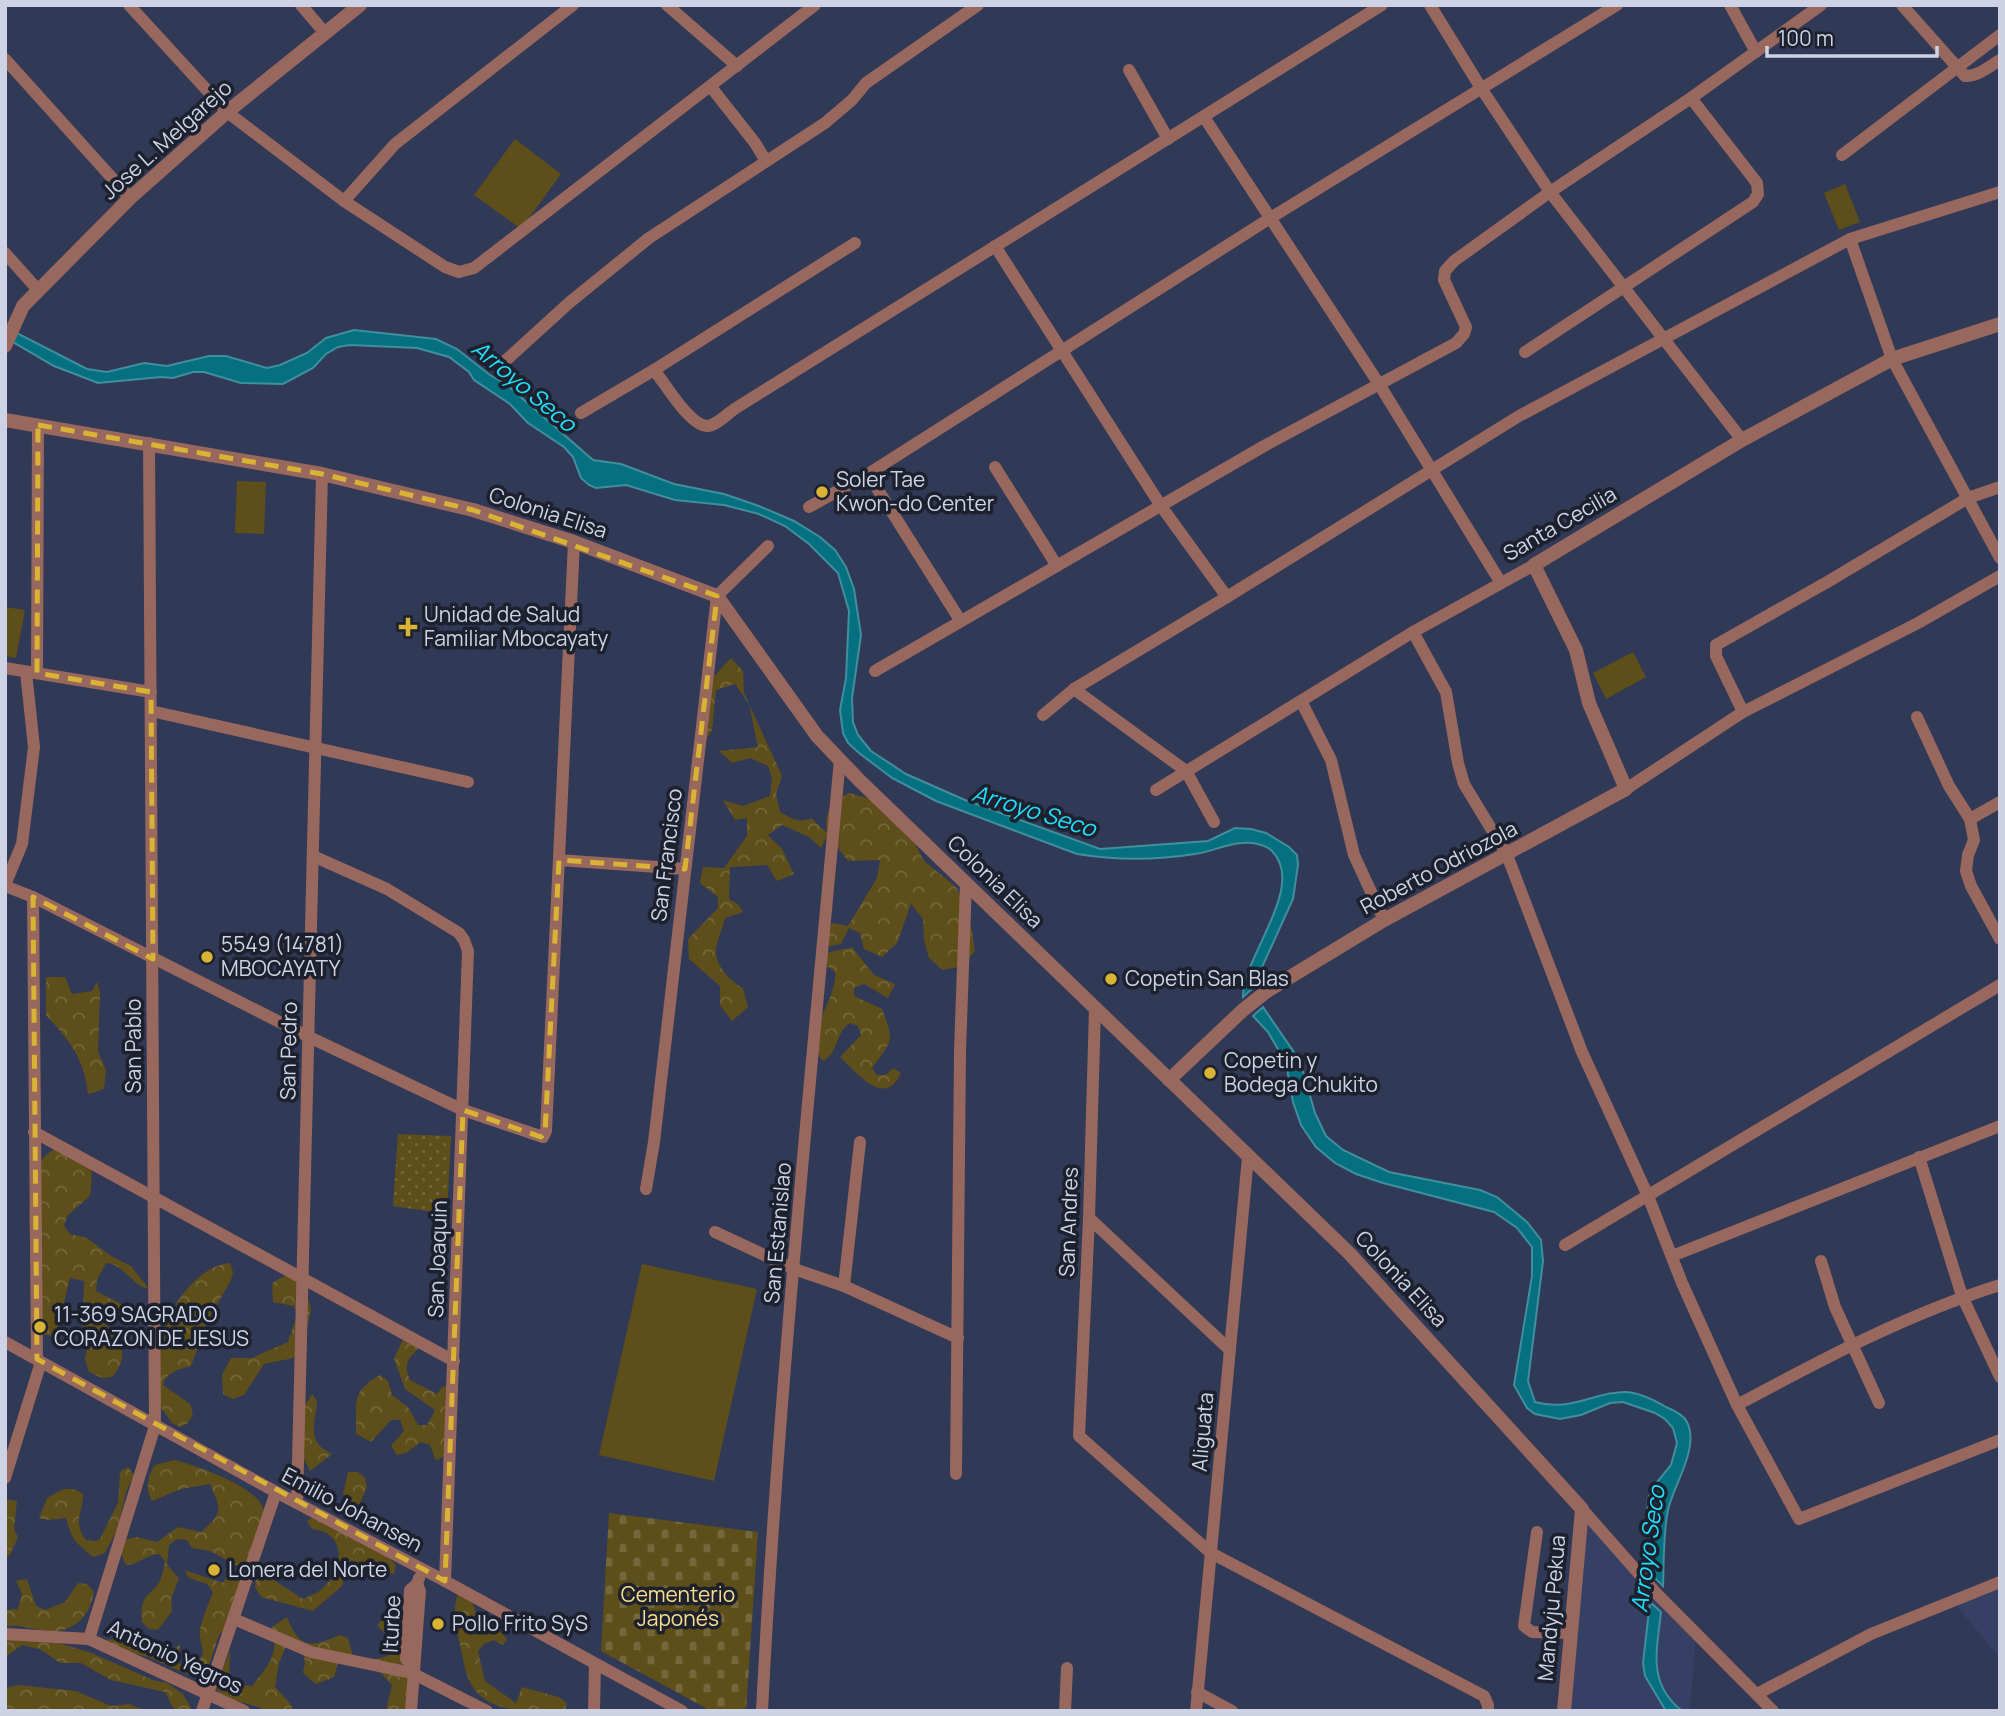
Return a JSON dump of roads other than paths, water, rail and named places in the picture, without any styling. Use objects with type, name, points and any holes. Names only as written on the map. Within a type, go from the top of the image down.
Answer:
[{"type":"street","points":[[129,5],[227,112],[344,201],[445,267],[459,272],[474,268],[815,5]]},
{"type":"street","points":[[301,5],[326,33]]},
{"type":"street","name":"Jose L. Melgarejo","points":[[5,346],[23,306],[130,198],[227,112],[360,5]]},
{"type":"street","points":[[344,201],[395,144],[573,5]]},
{"type":"street","points":[[667,5],[737,66]]},
{"type":"street","points":[[504,362],[570,302],[649,238],[825,123],[852,100],[866,83],[978,5]]},
{"type":"street","points":[[654,370],[691,419],[705,426],[712,425],[1382,5]]},
{"type":"street","points":[[1430,5],[1550,192],[1742,440]]},
{"type":"street","points":[[809,507],[868,474],[1272,217],[1617,5]]},
{"type":"street","points":[[1730,5],[1756,52]]},
{"type":"street","points":[[875,671],[1161,506],[1456,343],[1462,337],[1466,323],[1444,279],[1446,271],[1454,261],[1550,192],[1692,98],[1821,5]]},
{"type":"street","points":[[1902,5],[1965,76],[1970,77],[2000,60]]},
{"type":"street","points":[[1842,155],[2000,35]]},
{"type":"street","points":[[5,59],[130,198]]},
{"type":"street","points":[[1129,70],[1168,139]]},
{"type":"street","points":[[711,87],[766,161]]},
{"type":"street","points":[[1525,352],[1753,202],[1758,194],[1757,183],[1692,98]]},
{"type":"street","points":[[1204,117],[1379,384],[1501,583]]},
{"type":"street","points":[[1043,715],[1074,688],[1227,597],[1519,416],[1663,337],[1850,239],[2000,192]]},
{"type":"street","points":[[1850,239],[1892,359],[2000,558]]},
{"type":"street","points":[[581,413],[855,243]]},
{"type":"street","points":[[995,246],[1161,506],[1227,597]]},
{"type":"street","points":[[5,253],[38,290]]},
{"type":"street","name":"Santa Cecilia","points":[[1156,790],[1413,632],[1534,565],[1742,440],[1892,359],[2000,324]]},
{"type":"street","name":"Colonia Elisa","points":[[5,420],[321,474],[472,510],[574,542],[717,596],[817,736],[966,884],[1350,1254],[1656,1593],[1773,1711]]},
{"type":"street","points":[[38,425],[32,673],[34,747],[22,844],[5,885],[309,1037],[463,1110],[541,1137],[545,1133],[574,542]]},
{"type":"street","name":"San Pablo","points":[[89,1639],[155,1426],[149,443]]},
{"type":"street","points":[[995,467],[1057,566]]},
{"type":"street","name":"San Pedro","points":[[297,1503],[321,474]]},
{"type":"street","points":[[868,474],[960,620]]},
{"type":"street","points":[[1743,712],[1716,656],[1716,645],[1968,498],[2000,487]]},
{"type":"street","points":[[717,596],[768,546]]},
{"type":"street","points":[[1534,565],[1576,650],[1586,694],[1626,789]]},
{"type":"street","name":"Roberto Odriozola","points":[[1169,1080],[1267,991],[1384,920],[1626,789],[1743,712],[1918,623],[2000,576]]},
{"type":"street","name":"San Francisco","points":[[646,1189],[654,1142],[717,596]]},
{"type":"street","points":[[1413,632],[1446,692],[1464,784],[1507,855],[1582,1052],[1648,1196],[1737,1405],[1799,1519],[2000,1440]]},
{"type":"street","points":[[5,668],[151,692]]},
{"type":"street","points":[[1074,688],[1185,771],[1214,822]]},
{"type":"street","points":[[1301,701],[1334,766],[1354,855],[1384,920]]},
{"type":"street","points":[[151,711],[468,782]]},
{"type":"street","points":[[1917,717],[1949,786],[1970,819],[1974,840],[1966,871],[1971,886],[2000,939]]},
{"type":"street","name":"San Estanislao","points":[[762,1711],[794,1269],[840,759]]},
{"type":"street","points":[[1970,819],[2000,802]]},
{"type":"street","name":"San Joaquin","points":[[313,856],[387,889],[459,933],[468,951],[445,1581]]},
{"type":"street","points":[[559,860],[685,869]]},
{"type":"street","points":[[956,1474],[960,1051],[966,884]]},
{"type":"street","points":[[5,1478],[39,1361],[33,897]]},
{"type":"street","points":[[1565,1245],[2000,985]]},
{"type":"street","name":"San Andres","points":[[1095,1008],[1079,1436],[1211,1553]]},
{"type":"street","points":[[1672,1256],[2000,1126]]},
{"type":"street","points":[[34,1132],[454,1361]]},
{"type":"street","points":[[844,1286],[860,1142]]},
{"type":"street","name":"Aliguata","points":[[1196,1711],[1248,1157]]},
{"type":"street","points":[[1919,1157],[1962,1296],[2000,1377]]},
{"type":"street","points":[[1089,1218],[1230,1350]]},
{"type":"street","points":[[715,1232],[794,1269],[844,1286],[958,1338]]},
{"type":"street","points":[[1821,1261],[1835,1307],[1879,1403]]},
{"type":"street","points":[[1737,1405],[1851,1343],[1962,1296],[2000,1284]]},
{"type":"street","name":"Emilio Johansen","points":[[5,1342],[682,1711]]},
{"type":"street","points":[[202,1711],[276,1492]]},
{"type":"street","name":"Mandyju Pekua","points":[[1564,1711],[1582,1510]]},
{"type":"street","points":[[1537,1532],[1524,1626],[1532,1632],[1571,1633]]},
{"type":"street","points":[[1211,1553],[1484,1696],[1488,1711]]},
{"type":"street","name":"Iturbe","points":[[411,1711],[412,1669],[405,1659],[410,1590],[417,1584],[422,1569]]},
{"type":"street","points":[[1757,1694],[1871,1634],[2000,1582]]},
{"type":"street","points":[[234,1619],[311,1652],[412,1669],[486,1711]]},
{"type":"street","name":"Antonio Yegros","points":[[5,1634],[89,1639],[244,1711]]},
{"type":"street","points":[[594,1711],[595,1664]]},
{"type":"street","points":[[1065,1711],[1067,1668]]},
{"type":"street","points":[[1197,1692],[1232,1711]]},
{"type":"place","name":"Soler Tae Kwon-do Center","points":[[822,492]]},
{"type":"place","name":"Unidad de Salud Familiar Mbocayaty","points":[[408,627]]},
{"type":"place","name":"5549 (14781) MBOCAYATY","points":[[207,957]]},
{"type":"place","name":"Copetin San Blas","points":[[1111,979]]},
{"type":"place","name":"Copetin y Bodega Chukito","points":[[1210,1073]]},
{"type":"place","name":"11-369 SAGRADO CORAZON DE JESUS","points":[[40,1327]]},
{"type":"place","name":"Lonera del Norte","points":[[214,1570]]},
{"type":"place","name":"Pollo Frito SyS","points":[[438,1624]]},
{"type":"water label","name":"Arroyo Seco","points":[[524,386]]},
{"type":"water label","name":"Arroyo Seco","points":[[1034,811]]},
{"type":"water label","name":"Arroyo Seco","points":[[1648,1549]]},
{"type":"park label","name":"Cementerio Japonés","points":[[678,1607]]}]
